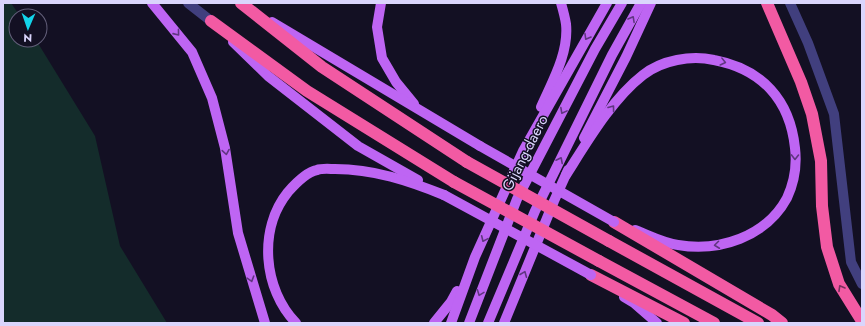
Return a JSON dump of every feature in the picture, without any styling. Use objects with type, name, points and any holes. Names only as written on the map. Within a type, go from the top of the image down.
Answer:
[{"type":"highway","points":[[241,3],[322,67],[467,162],[758,323]]},
{"type":"highway","points":[[768,3],[801,82],[812,114],[821,162],[822,206],[827,247],[839,284],[862,321]]},
{"type":"highway","points":[[211,21],[307,91],[454,182],[714,323]]},
{"type":"highway","points":[[614,222],[765,311],[782,323]]},
{"type":"highway","points":[[590,275],[684,323]]},
{"type":"main road","points":[[152,3],[192,52],[212,98],[225,148],[238,233],[265,323]]},
{"type":"main road","points":[[241,3],[480,146],[614,222],[676,245],[695,247],[721,245],[741,240],[756,231],[773,216],[786,198],[793,180],[796,156],[794,134],[788,114],[779,99],[766,85],[752,74],[737,66],[706,58],[687,58],[667,63],[644,74],[627,89],[597,128],[566,175]]},
{"type":"main road","points":[[381,3],[377,27],[382,58],[396,82],[412,102],[480,146]]},
{"type":"main road","points":[[451,323],[476,257],[561,62],[566,33],[566,23],[561,3]]},
{"type":"main road","points":[[523,151],[607,3]]},
{"type":"main road","name":"Gijang-daero","points":[[469,323],[517,198],[595,49],[622,3]]},
{"type":"main road","points":[[488,323],[535,211],[612,55],[641,3]]},
{"type":"main road","points":[[504,323],[566,175],[626,57],[651,3]]},
{"type":"main road","points":[[211,21],[268,76],[358,146],[590,275],[634,303],[657,323]]},
{"type":"main road","points":[[296,323],[278,298],[270,274],[269,235],[275,212],[286,194],[296,182],[317,170],[354,169],[383,174],[444,195]]},
{"type":"main road","points":[[434,323],[451,302],[476,257]]},
{"type":"main road","points":[[508,323],[515,295]]},
{"type":"street","points":[[188,3],[211,21]]},
{"type":"street","points":[[790,3],[808,43],[834,114],[850,262],[862,284]]},
{"type":"green space","points":[[3,3],[11,3],[14,8],[8,8],[8,48],[41,48],[95,136],[120,246],[167,323],[3,323]]}]
